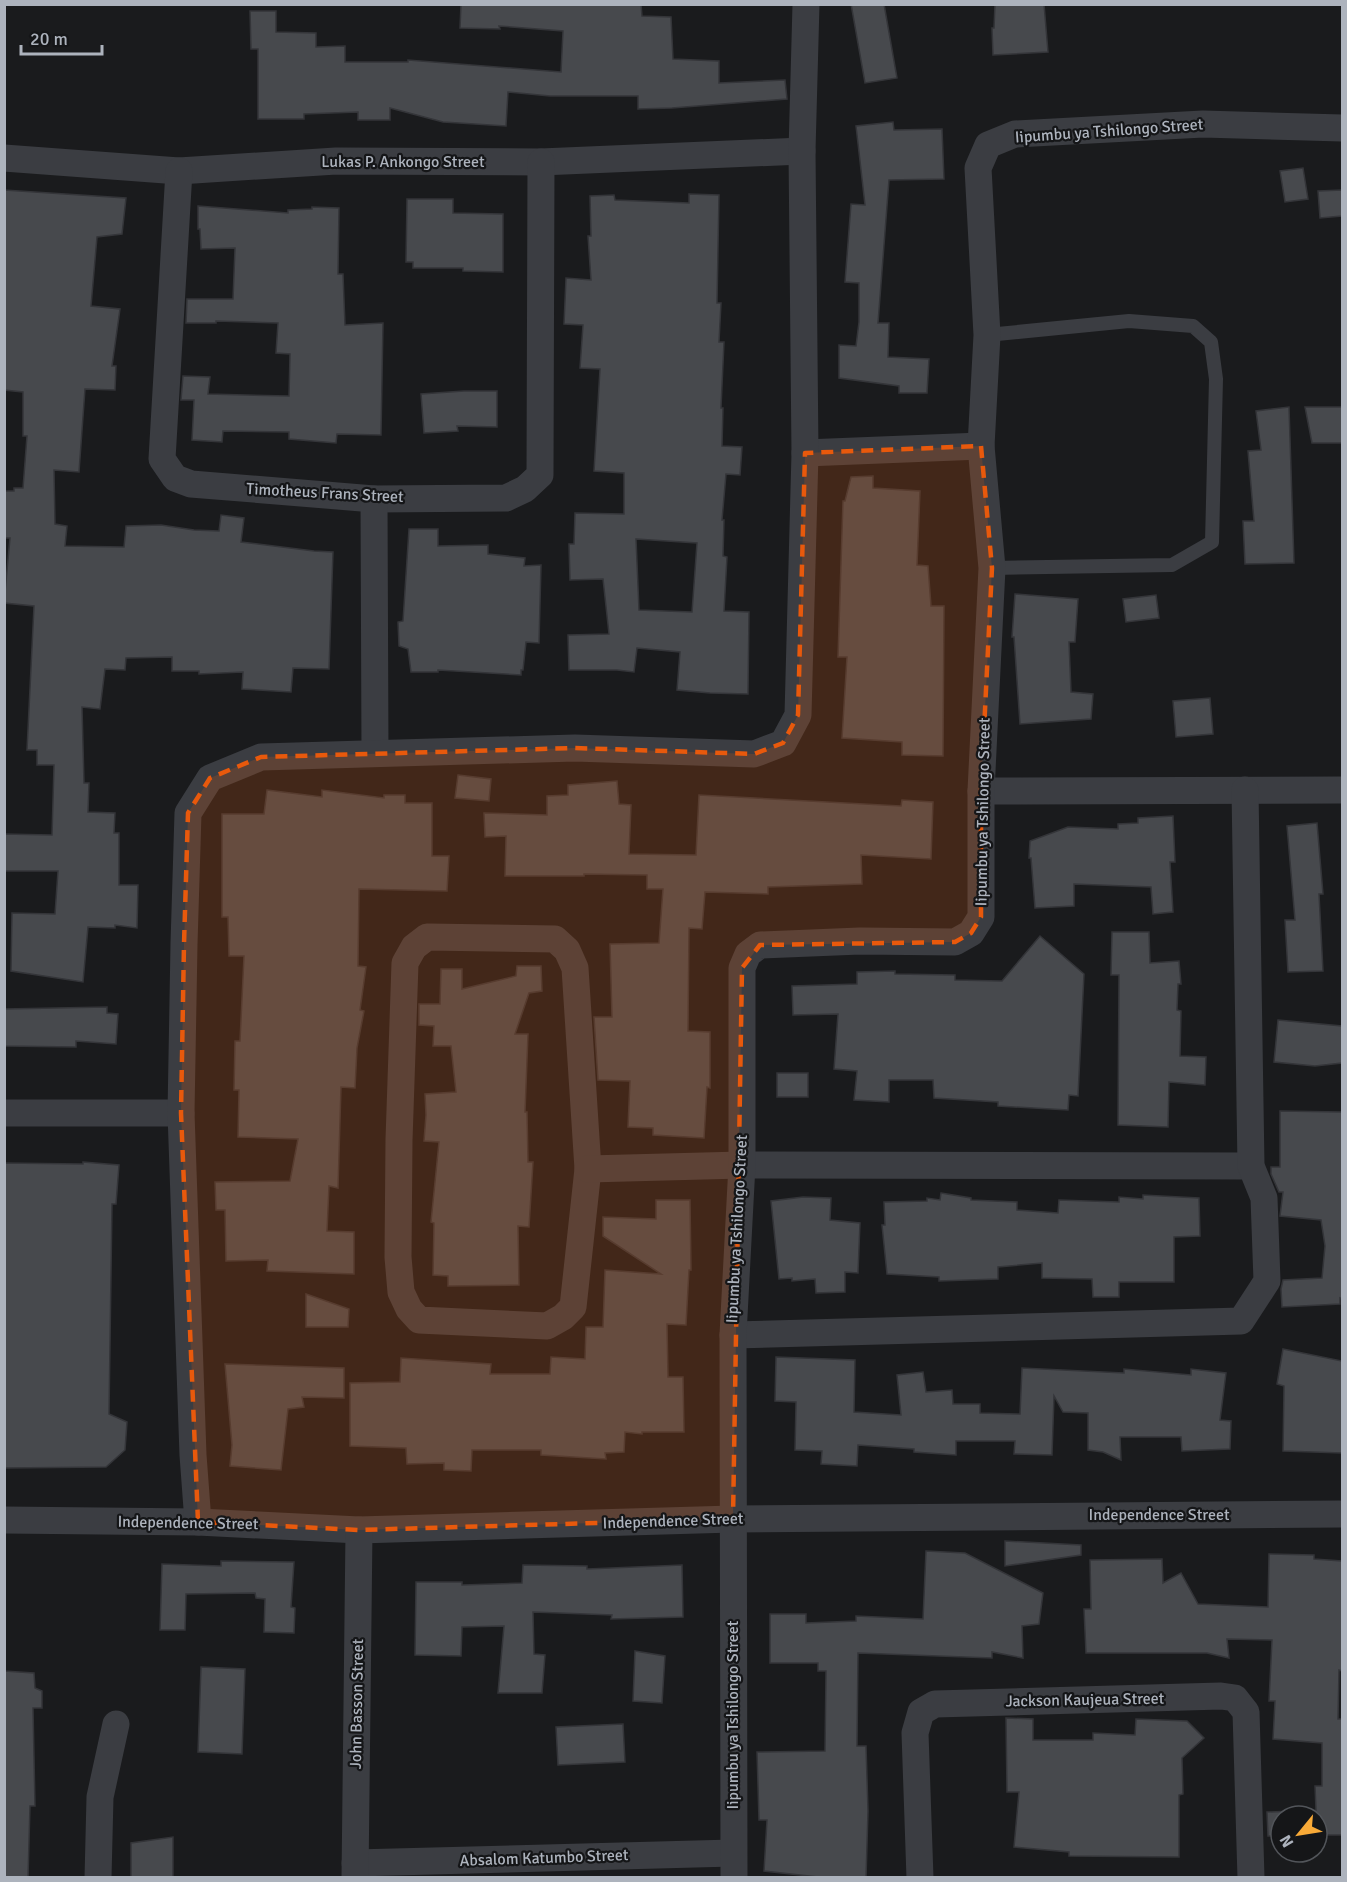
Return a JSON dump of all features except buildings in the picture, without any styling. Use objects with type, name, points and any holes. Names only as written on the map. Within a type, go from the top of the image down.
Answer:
[{"type":"street","points":[[198,1522],[193,1455],[181,1113],[188,813],[210,778],[261,757],[575,748],[754,754],[783,743],[798,715],[805,453],[802,151],[806,4]]},
{"type":"street","name":"Iipumbu ya Tshilongo Street","points":[[733,1865],[733,1335],[742,1165],[742,968],[748,954],[760,945],[860,941],[955,942],[971,933],[981,917],[981,791],[992,568],[981,446],[987,335],[978,168],[988,145],[1015,134],[1203,124],[1342,128]]},
{"type":"street","name":"Lukas P. Ankongo Street","points":[[4,159],[179,171],[336,161],[541,162],[802,151]]},
{"type":"street","name":"Timotheus Frans Street","points":[[179,171],[162,459],[175,478],[191,484],[374,499],[506,498],[525,489],[540,475],[541,162]]},
{"type":"street","points":[[805,453],[981,446]]},
{"type":"street","points":[[374,499],[375,753]]},
{"type":"street","points":[[733,1335],[1241,1321],[1267,1281],[1264,1198],[1251,1166],[1245,790]]},
{"type":"street","points":[[981,791],[1342,790]]},
{"type":"street","points":[[428,937],[494,937],[555,939],[567,950],[575,968],[588,1169],[573,1307],[563,1317],[547,1326],[430,1321],[419,1320],[410,1310],[401,1293],[398,1257],[398,1185],[405,963],[414,947],[428,937]]},
{"type":"street","points":[[4,1113],[181,1113]]},
{"type":"street","points":[[588,1169],[742,1165],[1251,1166]]},
{"type":"street","name":"Independence Street","points":[[4,1520],[198,1522],[359,1530],[733,1519],[1342,1514]]},
{"type":"street","name":"John Basson Street","points":[[355,1870],[359,1530]]},
{"type":"street","name":"Jackson Kaujeua Street","points":[[920,1878],[915,1733],[921,1712],[935,1704],[1221,1696],[1235,1698],[1246,1712],[1251,1878]]},
{"type":"street","points":[[98,1878],[100,1797],[116,1724]]},
{"type":"street","name":"Absalom Katumbo Street","points":[[355,1870],[733,1865]]},
{"type":"lane","points":[[987,335],[1129,321],[1193,326],[1212,342],[1216,379],[1212,542],[1172,565],[992,568]]},
{"type":"highlighted area","points":[[981,446],[992,568],[981,791],[981,917],[971,933],[955,942],[760,945],[742,968],[733,1519],[359,1530],[198,1522],[181,1113],[188,813],[210,778],[261,757],[575,748],[754,754],[783,743],[798,715],[805,453]]}]
